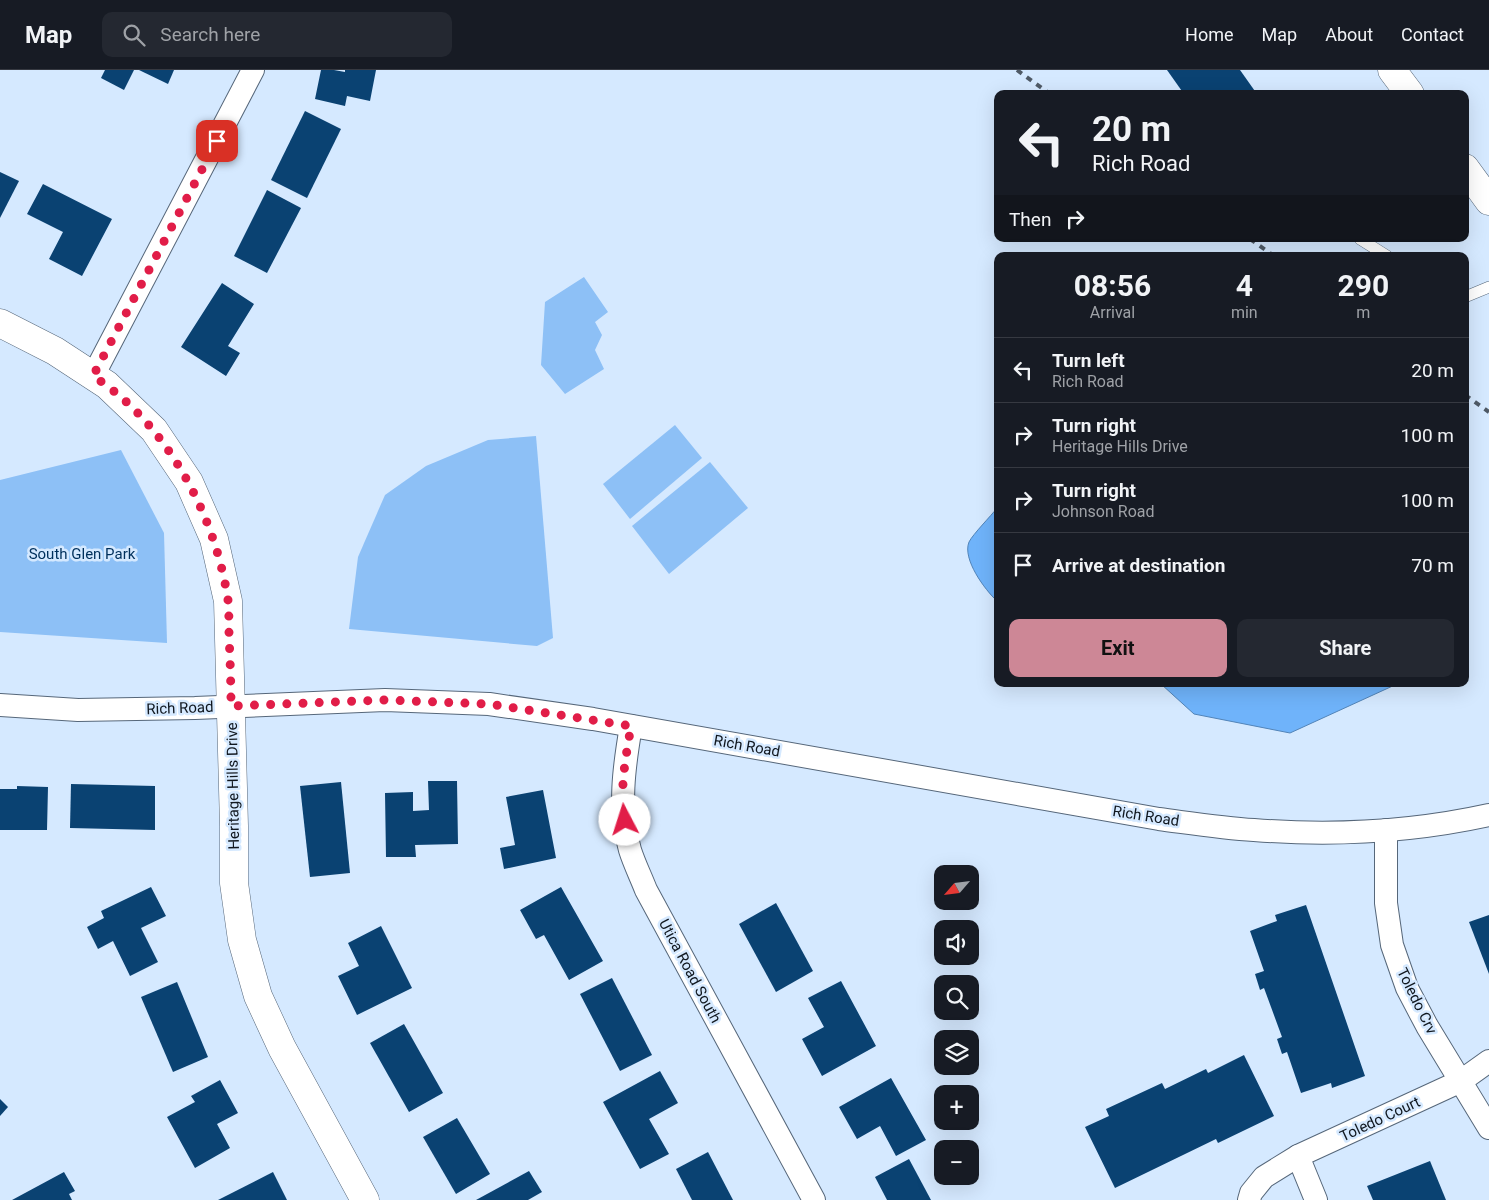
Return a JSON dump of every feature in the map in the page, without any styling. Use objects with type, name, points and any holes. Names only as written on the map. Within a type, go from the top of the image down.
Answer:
[{"type":"street","points":[[93,376],[253,70]]},
{"type":"street","points":[[1392,70],[1407,90]]},
{"type":"street","points":[[1469,174],[1489,201]]},
{"type":"street","name":"Heritage Hills Drive","points":[[0,323],[55,351],[107,385],[154,430],[189,482],[214,538],[228,601],[234,883],[242,940],[258,996],[282,1048],[365,1200]]},
{"type":"street","name":"Rich Road","points":[[0,705],[78,710],[385,700],[489,704],[631,726],[1159,819],[1254,830],[1351,832],[1386,830],[1449,824],[1489,815]]},
{"type":"street","name":"Utica Road South","points":[[631,726],[624,764],[622,806],[630,850],[646,890],[814,1200]]},
{"type":"street","name":"Toledo Crv","points":[[1386,830],[1386,903],[1392,945],[1407,988],[1427,1026],[1489,1128]]},
{"type":"street","name":"Toledo Court","points":[[1249,1200],[1251,1193],[1264,1177],[1298,1156],[1461,1081],[1489,1061]]},
{"type":"street","points":[[1298,1156],[1316,1200]]},
{"type":"lane","points":[[1365,242],[1381,252]]},
{"type":"lane","points":[[1469,295],[1489,287]]},
{"type":"green space","points":[[584,277],[608,312],[595,322],[602,335],[595,350],[604,369],[565,394],[541,365],[545,302]]},
{"type":"green space","points":[[675,425],[702,458],[630,519],[603,484]]},
{"type":"green space","points":[[536,436],[553,638],[537,646],[349,629],[358,557],[385,495],[426,466],[488,440]]},
{"type":"green space","name":"South Glen Park","points":[[121,450],[164,533],[167,643],[0,632],[0,480]]},
{"type":"green space","points":[[710,462],[748,508],[669,574],[632,526]]},
{"type":"shaded area","points":[[994,512],[994,598],[976,574],[972,565],[968,549],[971,539]]},
{"type":"shaded area","points":[[1164,687],[1390,687],[1290,733],[1194,714]]},
{"type":"building","points":[[105,70],[134,70],[124,90],[101,78]]},
{"type":"building","points":[[139,70],[174,70],[168,84]]},
{"type":"building","points":[[321,70],[345,72],[345,70],[376,70],[370,101],[347,96],[345,106],[315,99]]},
{"type":"building","points":[[1167,70],[1240,70],[1254,90],[1181,90]]},
{"type":"building","points":[[305,111],[341,129],[307,198],[271,180]]},
{"type":"building","points":[[0,172],[19,181],[0,218]]},
{"type":"building","points":[[43,184],[112,219],[82,276],[49,259],[63,232],[27,214]]},
{"type":"building","points":[[267,190],[301,208],[267,273],[234,256]]},
{"type":"building","points":[[222,283],[254,304],[228,346],[240,353],[226,376],[181,347]]},
{"type":"building","points":[[428,781],[457,781],[458,844],[415,845],[416,857],[386,857],[385,793],[413,792],[413,811],[429,810]]},
{"type":"building","points":[[341,782],[350,873],[310,877],[300,786]]},
{"type":"building","points":[[71,784],[155,786],[155,830],[70,828]]},
{"type":"building","points":[[17,786],[48,787],[47,830],[0,830],[0,789],[17,789]]},
{"type":"building","points":[[543,790],[556,858],[504,869],[500,848],[515,845],[506,797]]},
{"type":"building","points":[[151,887],[166,916],[141,928],[158,962],[130,976],[113,941],[98,949],[87,927],[104,918],[101,911]]},
{"type":"building","points":[[561,887],[603,961],[569,980],[544,935],[536,939],[520,910]]},
{"type":"building","points":[[776,903],[813,971],[776,992],[739,924]]},
{"type":"building","points":[[1306,905],[1365,1076],[1332,1088],[1331,1083],[1301,1093],[1287,1052],[1282,1054],[1277,1039],[1282,1037],[1264,988],[1260,990],[1255,974],[1264,971],[1250,931],[1277,921],[1275,915]]},
{"type":"building","points":[[1489,915],[1489,974],[1469,922]]},
{"type":"building","points":[[381,926],[412,988],[357,1015],[338,976],[359,966],[348,943]]},
{"type":"building","points":[[612,978],[652,1055],[620,1071],[580,994]]},
{"type":"building","points":[[841,981],[876,1046],[822,1076],[802,1039],[824,1027],[808,998]]},
{"type":"building","points":[[177,982],[208,1057],[173,1072],[141,997]]},
{"type":"building","points":[[404,1024],[443,1093],[409,1112],[370,1043]]},
{"type":"building","points":[[1244,1055],[1274,1116],[1218,1143],[1216,1139],[1115,1188],[1085,1127],[1109,1116],[1106,1109],[1162,1083],[1165,1089],[1206,1069],[1208,1073]]},
{"type":"building","points":[[660,1071],[678,1103],[649,1119],[669,1154],[640,1169],[603,1102]]},
{"type":"building","points":[[891,1078],[926,1140],[896,1156],[880,1126],[857,1139],[839,1107]]},
{"type":"building","points":[[220,1080],[238,1113],[217,1124],[230,1148],[195,1168],[167,1117],[195,1102],[191,1096]]},
{"type":"building","points":[[0,1099],[8,1107],[0,1116]]},
{"type":"building","points":[[457,1118],[490,1174],[456,1194],[423,1137]]},
{"type":"building","points":[[708,1152],[733,1200],[692,1200],[676,1169]]},
{"type":"building","points":[[909,1159],[931,1200],[887,1200],[875,1177]]},
{"type":"building","points":[[1430,1161],[1446,1200],[1373,1200],[1367,1186]]},
{"type":"building","points":[[529,1171],[542,1192],[528,1200],[476,1200]]},
{"type":"building","points":[[64,1172],[75,1191],[69,1194],[72,1200],[12,1200]]},
{"type":"building","points":[[273,1172],[287,1200],[218,1200]]},
{"type":"railway","points":[[1017,70],[1044,90]]},
{"type":"railway","points":[[1254,242],[1268,252]]},
{"type":"railway","points":[[1469,398],[1489,412]]},
{"type":"route","points":[[217,141],[93,376],[107,385],[154,430],[189,482],[214,538],[228,601],[231,706],[385,700],[489,704],[631,726],[624,764],[622,806],[625,820]]}]
